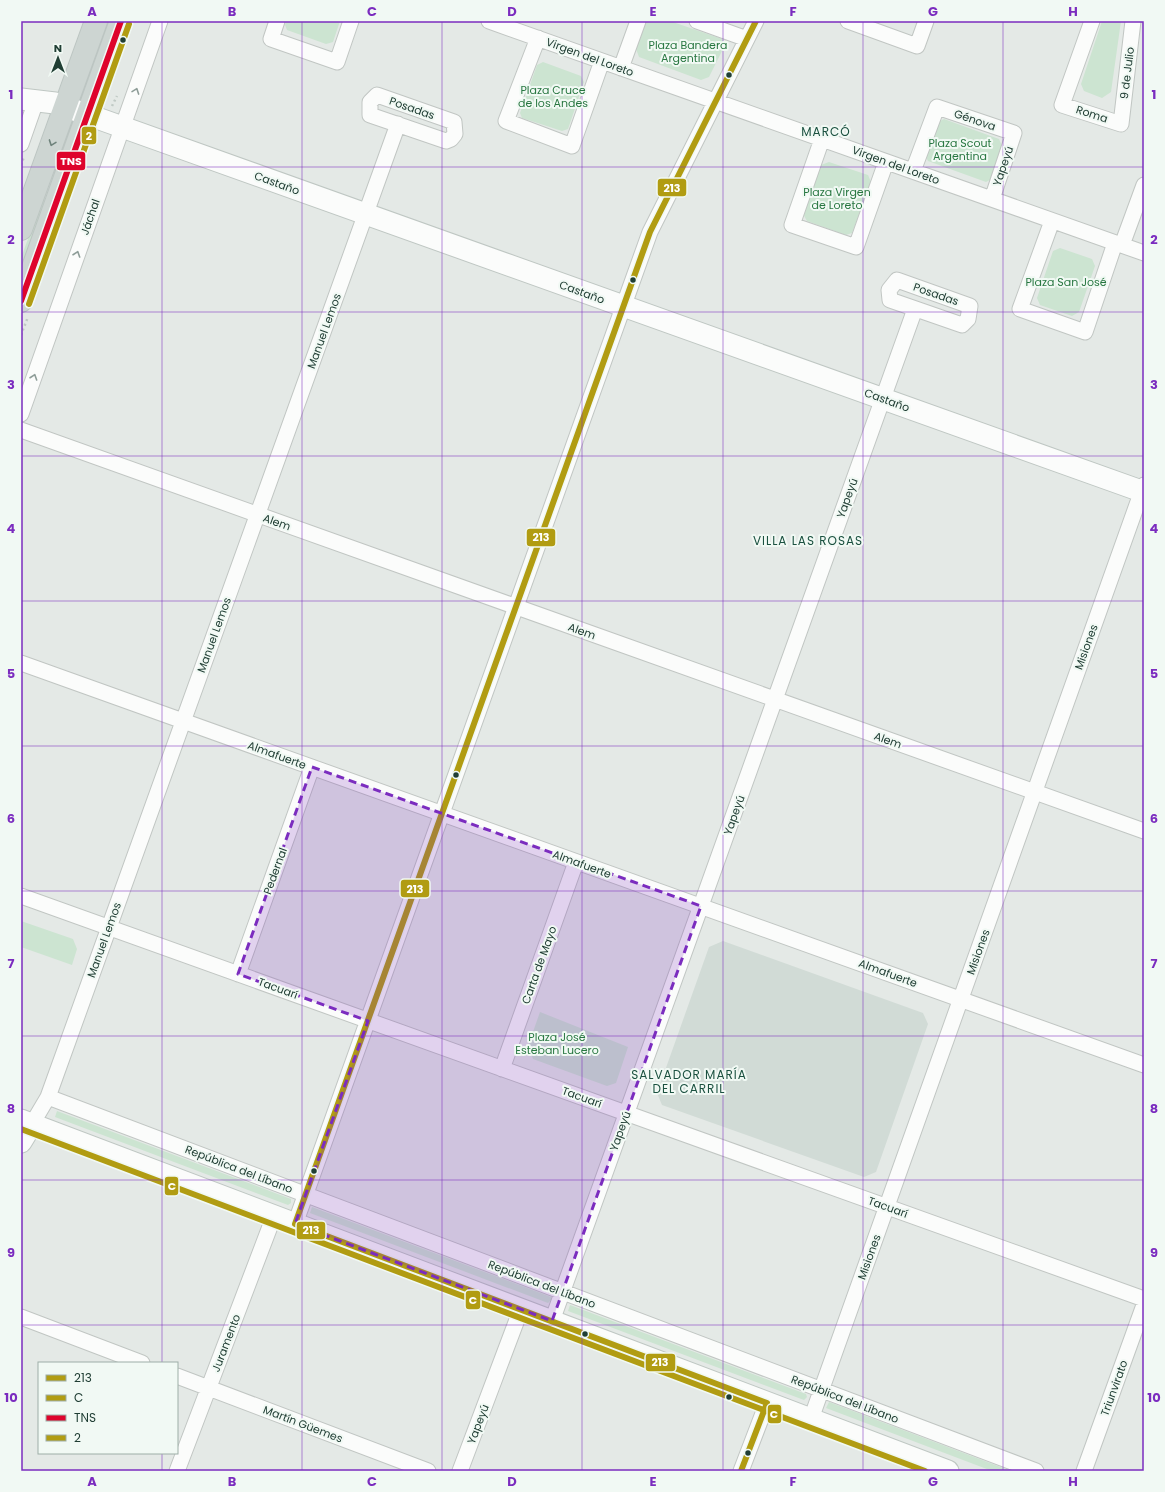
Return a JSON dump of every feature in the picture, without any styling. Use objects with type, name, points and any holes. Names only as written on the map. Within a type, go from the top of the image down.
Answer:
[{"type":"main road","points":[[21,230],[96,21]]},
{"type":"main road","points":[[21,301],[121,21]]},
{"type":"street","name":"Jáchal","points":[[21,414],[160,21]]},
{"type":"street","points":[[277,21],[271,39],[337,62],[351,21]]},
{"type":"street","name":"Virgen del Loreto","points":[[489,21],[1144,253]]},
{"type":"street","points":[[621,68],[638,21]]},
{"type":"street","points":[[697,21],[747,39]]},
{"type":"street","points":[[295,1224],[650,232],[756,21]]},
{"type":"street","points":[[848,21],[917,46],[926,21]]},
{"type":"street","name":"Roma","points":[[1092,21],[1062,105],[1121,124]]},
{"type":"street","name":"9 de Julio","points":[[1121,124],[1133,21]]},
{"type":"street","points":[[538,38],[506,121],[572,146],[602,61]]},
{"type":"street","name":"Posadas","points":[[377,95],[454,122],[456,130],[452,138],[446,141],[398,124],[370,115],[369,108],[372,100],[377,95]]},
{"type":"street","name":"Castaño","points":[[29,100],[55,103],[65,106],[883,399],[1143,489]]},
{"type":"street","points":[[21,144],[29,100]]},
{"type":"street","name":"Génova","points":[[913,171],[937,107],[1014,133]]},
{"type":"street","name":"Manuel Lemos","points":[[21,1142],[26,1122],[48,1097],[398,124]]},
{"type":"street","name":"Yapeyú","points":[[992,199],[1014,133]]},
{"type":"street","points":[[822,139],[792,225],[856,248],[886,162]]},
{"type":"street","points":[[1052,221],[1020,309],[1085,332],[1118,244],[1144,185]]},
{"type":"street","name":"Posadas","points":[[895,281],[970,306],[971,312],[968,319],[962,325],[915,308],[890,300],[889,290],[895,281]]},
{"type":"street","name":"Yapeyú","points":[[552,1321],[915,308]]},
{"type":"street","name":"Alem","points":[[21,430],[1144,832]]},
{"type":"street","name":"Misiones","points":[[811,1419],[1143,489]]},
{"type":"street","name":"Almafuerte","points":[[21,663],[1144,1065]]},
{"type":"street","name":"Pedernal","points":[[238,974],[312,767]]},
{"type":"street","name":"Carta de Mayo","points":[[502,1069],[576,862]]},
{"type":"street","name":"Tacuarí","points":[[21,896],[1144,1299]]},
{"type":"street","name":"República del Líbano","points":[[48,1097],[1036,1471]]},
{"type":"street","points":[[26,1122],[948,1471]]},
{"type":"street","name":"Juramento","points":[[177,1471],[274,1216]]},
{"type":"street","name":"Triunvirato","points":[[1084,1471],[1144,1305]]},
{"type":"street","name":"Yapeyú","points":[[460,1471],[521,1309]]},
{"type":"street","points":[[21,1317],[139,1362]]},
{"type":"street","name":"Martín Güemes","points":[[178,1376],[428,1471]]},
{"type":"street","points":[[742,1471],[767,1402]]},
{"type":"highlighted area","points":[[312,767],[701,906],[552,1321],[295,1224],[368,1021],[238,974]]},
{"type":"shaded area","points":[[723,941],[923,1013],[928,1024],[876,1172],[864,1177],[662,1105],[657,1093],[709,947]]},
{"type":"green space","points":[[286,21],[340,21],[333,42],[326,44],[287,30],[285,25]]},
{"type":"green space","name":"Plaza Bandera Argentina","points":[[646,21],[670,21],[722,39],[725,45],[709,77],[701,80],[639,57],[636,49]]},
{"type":"green space","points":[[1102,21],[1121,21],[1111,92],[1102,98],[1084,91],[1081,84]]},
{"type":"green space","name":"Plaza Cruce de los Andes","points":[[543,62],[581,76],[584,82],[568,129],[562,131],[522,118],[520,113],[537,65]]},
{"type":"green space","name":"Plaza Scout Argentina","points":[[944,119],[999,139],[1002,146],[990,180],[986,182],[928,161],[926,157],[940,121]]},
{"type":"green space","points":[[58,156],[49,182],[39,221],[21,272],[21,258]]},
{"type":"green space","name":"Plaza Virgen de Loreto","points":[[829,162],[868,175],[871,182],[852,233],[846,235],[807,221],[803,214],[821,165]]},
{"type":"green space","name":"Plaza San José","points":[[1060,248],[1092,259],[1095,266],[1079,312],[1072,316],[1040,305],[1037,298],[1053,251]]},
{"type":"green space","points":[[21,921],[73,939],[77,949],[72,965],[21,947]]},
{"type":"green space","name":"Plaza José Esteban Lucero","points":[[540,1012],[628,1047],[616,1083],[607,1086],[533,1059],[528,1046]]},
{"type":"green space","points":[[57,1111],[291,1199],[291,1203],[288,1205],[55,1117]]},
{"type":"green space","points":[[312,1207],[551,1297],[551,1300],[548,1303],[310,1213]]},
{"type":"green space","points":[[570,1305],[806,1394],[807,1397],[804,1400],[568,1311]]},
{"type":"green space","points":[[829,1402],[1011,1471],[992,1471],[826,1408]]},
{"type":"transit line","name":"TNS","points":[[21,301],[121,21]]},
{"type":"transit line","name":"213","points":[[741,1471],[767,1403],[295,1224],[650,232],[756,21]]},
{"type":"transit line","name":"2","points":[[29,304],[129,24]]},
{"type":"transit line","name":"C","points":[[21,1129],[925,1471]]},
{"type":"district","name":"MARCÓ","points":[[826,132]]},
{"type":"district","name":"VILLA LAS ROSAS","points":[[808,541]]},
{"type":"district","name":"SALVADOR MARÍA DEL CARRIL","points":[[689,1082]]}]
